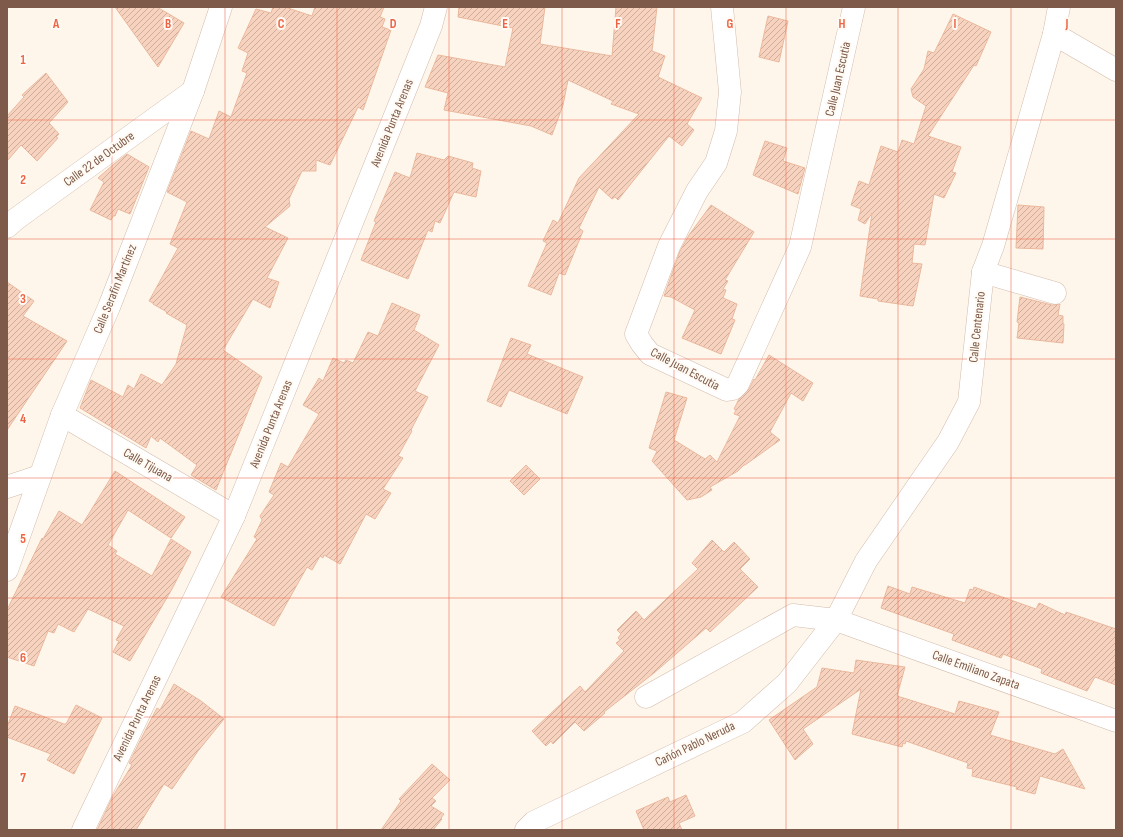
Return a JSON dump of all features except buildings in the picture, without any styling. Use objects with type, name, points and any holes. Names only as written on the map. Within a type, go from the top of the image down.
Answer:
[{"type":"street","name":"Calle Serafín Martínez","points":[[7,570],[62,415],[109,307],[193,91],[221,7]]},
{"type":"street","name":"Avenida Punta Arenas","points":[[83,830],[234,516],[431,26],[436,7]]},
{"type":"street","name":"Calle Juan Escutia","points":[[722,7],[730,92],[726,131],[716,163],[697,191],[669,246],[636,334],[650,354],[726,390],[733,389],[738,384],[800,247],[854,7]]},
{"type":"street","name":"Calle Centenario","points":[[836,620],[866,561],[948,442],[969,402],[984,272],[1054,34],[1059,7]]},
{"type":"street","points":[[1054,34],[1116,70]]},
{"type":"street","name":"Calle 22 de Octubre","points":[[7,227],[193,91]]},
{"type":"street","points":[[984,272],[1055,293]]},
{"type":"street","name":"Calle Tijuana","points":[[62,415],[234,516]]},
{"type":"street","points":[[7,486],[40,476]]},
{"type":"street","name":"Calle Emiliano Zapata","points":[[646,696],[793,615],[836,620],[1116,721]]},
{"type":"street","name":"Cañón Pablo Neruda","points":[[526,830],[534,822],[743,722],[787,683],[836,620]]}]
